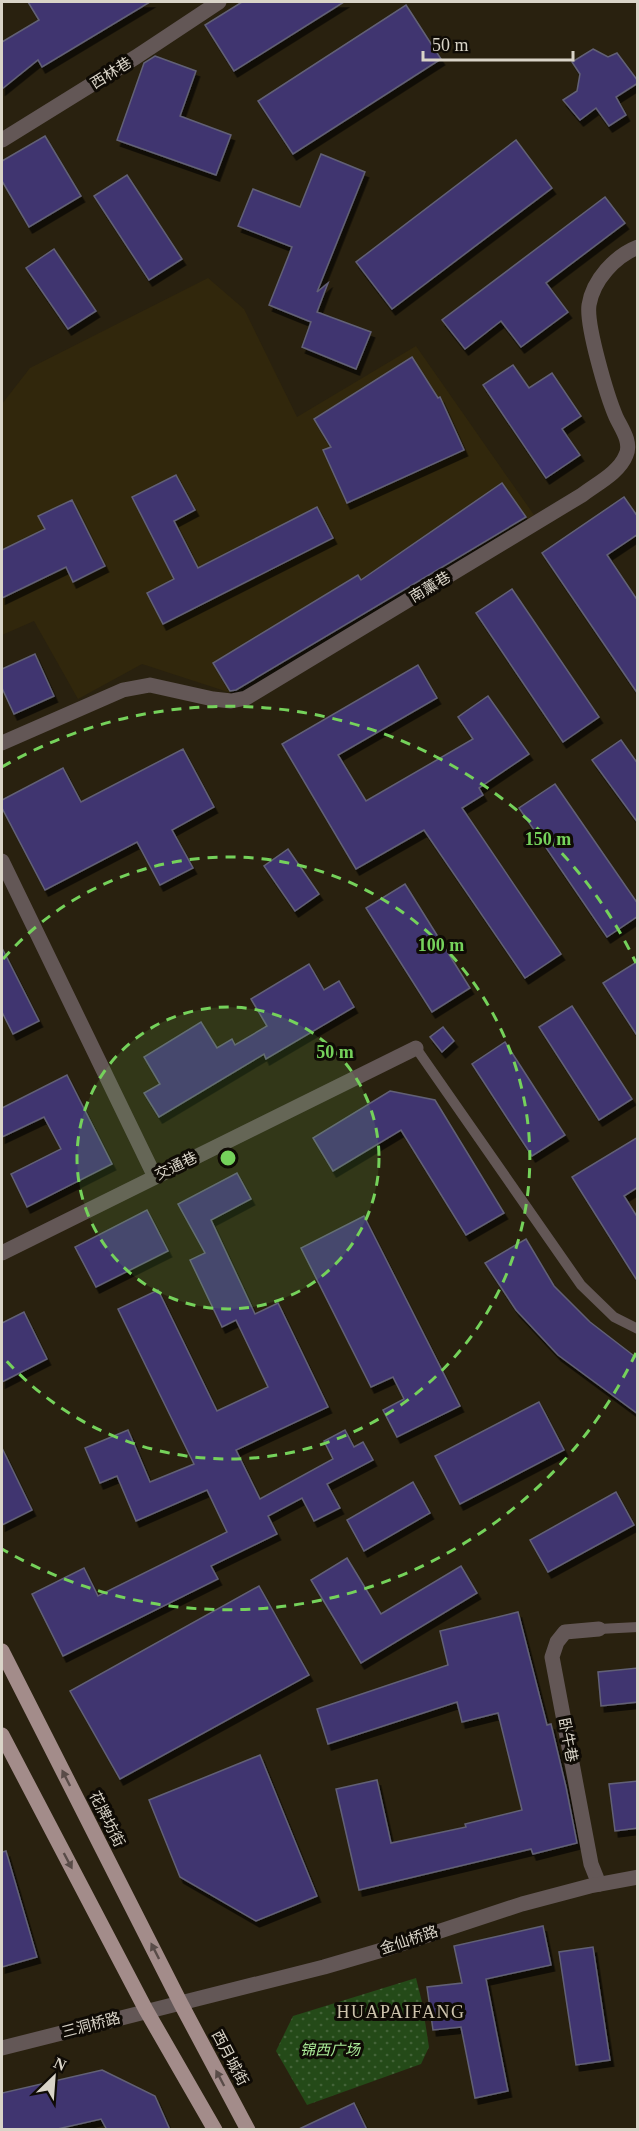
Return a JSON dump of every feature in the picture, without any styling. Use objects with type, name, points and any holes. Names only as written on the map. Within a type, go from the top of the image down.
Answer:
[{"type":"main road","name":"花牌坊街","points":[[2,1651],[181,2004]]},
{"type":"main road","points":[[2,1735],[146,2010],[215,2130]]},
{"type":"main road","name":"西月城街","points":[[181,2004],[248,2130]]},
{"type":"street","name":"西林巷","points":[[2,140],[136,57],[219,2]]},
{"type":"street","name":"南薰巷","points":[[2,743],[123,690],[150,685],[213,699],[246,698],[582,495],[616,470],[627,454],[627,439],[615,416],[596,354],[589,307],[594,289],[606,271],[624,252],[638,247]]},
{"type":"street","points":[[2,861],[155,1177]]},
{"type":"street","name":"交通巷","points":[[2,1253],[416,1048]]},
{"type":"street","name":"卧牛巷","points":[[599,1629],[566,1632],[557,1642],[552,1657],[591,1864],[599,1884]]},
{"type":"street","name":"金仙桥路","points":[[181,2004],[389,1948],[522,1904],[599,1884],[638,1877]]},
{"type":"street","name":"三洞桥路","points":[[2,2048],[146,2010],[181,2004]]},
{"type":"lane","points":[[416,1048],[581,1285],[614,1317],[638,1329]]},
{"type":"lane","points":[[599,1629],[638,1627]]},
{"type":"shaded area","points":[[208,278],[244,309],[297,417],[416,346],[534,515],[231,693],[142,664],[78,699],[34,621],[2,635],[2,404],[30,368]]},
{"type":"green space","name":"锦西广场","points":[[416,1978],[429,2047],[421,2064],[307,2105],[276,2051],[293,2016]]},
{"type":"building","points":[[28,2],[150,2],[42,67],[38,60],[2,89],[2,42],[39,20]]},
{"type":"building","points":[[242,2],[344,2],[234,71],[205,25]]},
{"type":"building","points":[[406,5],[441,59],[293,154],[258,101]]},
{"type":"building","points":[[593,49],[608,57],[617,53],[638,81],[616,97],[626,115],[609,126],[596,108],[580,120],[563,100],[577,91],[580,74],[572,62]]},
{"type":"building","points":[[155,56],[196,71],[180,116],[231,135],[216,175],[117,140],[144,63]]},
{"type":"building","points":[[45,136],[81,196],[29,227],[2,181],[2,161]]},
{"type":"building","points":[[516,140],[552,188],[392,309],[356,262]]},
{"type":"building","points":[[321,154],[365,172],[317,292],[328,283],[317,312],[371,332],[356,369],[302,347],[311,322],[269,305],[292,247],[238,226],[253,189],[300,207]]},
{"type":"building","points":[[127,175],[182,259],[149,280],[94,196]]},
{"type":"building","points":[[605,197],[625,223],[546,283],[568,312],[521,347],[501,321],[465,349],[442,320]]},
{"type":"building","points":[[54,249],[96,311],[68,329],[26,268]]},
{"type":"building","points":[[412,357],[438,398],[440,397],[464,450],[347,503],[323,450],[331,447],[314,419]]},
{"type":"building","points":[[513,365],[529,388],[552,373],[581,416],[562,429],[580,455],[546,478],[483,385]]},
{"type":"building","points":[[176,475],[195,510],[174,521],[198,568],[317,507],[333,538],[163,624],[147,593],[174,579],[132,497]]},
{"type":"building","points":[[502,483],[526,517],[236,690],[230,691],[213,663],[358,575],[361,580]]},
{"type":"building","points":[[624,497],[638,517],[638,534],[607,555],[638,601],[638,694],[542,553]]},
{"type":"building","points":[[72,500],[105,566],[73,582],[66,567],[2,598],[2,550],[45,529],[38,516]]},
{"type":"building","points":[[512,589],[599,717],[563,742],[476,613]]},
{"type":"building","points":[[35,654],[54,696],[14,714],[2,688],[2,669]]},
{"type":"building","points":[[418,665],[437,698],[338,755],[366,801],[473,739],[458,717],[488,696],[529,754],[479,788],[483,795],[462,808],[561,954],[525,978],[424,830],[356,869],[282,744]]},
{"type":"building","points":[[621,740],[638,764],[638,823],[592,760]]},
{"type":"building","points":[[183,749],[214,807],[172,830],[193,868],[160,885],[137,842],[45,890],[2,808],[2,800],[63,768],[81,802]]},
{"type":"building","points":[[555,784],[638,904],[638,916],[607,937],[519,808]]},
{"type":"building","points":[[288,849],[319,894],[295,911],[264,866]]},
{"type":"building","points":[[405,884],[470,988],[432,1012],[366,908]]},
{"type":"building","points":[[2,948],[39,1021],[13,1034],[2,1012]]},
{"type":"building","points":[[638,961],[638,1037],[603,983]]},
{"type":"building","points":[[309,964],[324,990],[339,981],[354,1007],[266,1059],[264,1054],[159,1117],[144,1093],[160,1084],[144,1057],[201,1022],[217,1048],[232,1039],[235,1045],[267,1026],[251,999]]},
{"type":"building","points":[[572,1006],[632,1099],[599,1120],[539,1027]]},
{"type":"building","points":[[443,1027],[454,1041],[442,1052],[430,1037]]},
{"type":"building","points":[[505,1042],[565,1135],[532,1156],[472,1064]]},
{"type":"building","points":[[67,1075],[112,1164],[27,1207],[11,1174],[61,1149],[44,1117],[2,1137],[2,1108]]},
{"type":"building","points":[[390,1091],[435,1100],[504,1213],[466,1235],[401,1130],[333,1171],[313,1138]]},
{"type":"building","points":[[638,1137],[638,1187],[624,1196],[638,1218],[638,1282],[572,1177]]},
{"type":"building","points":[[237,1173],[251,1199],[211,1220],[255,1314],[278,1303],[328,1407],[236,1450],[260,1499],[333,1459],[324,1441],[345,1430],[354,1447],[363,1442],[373,1460],[327,1484],[340,1508],[314,1521],[302,1498],[268,1516],[277,1534],[211,1566],[218,1579],[63,1656],[32,1594],[84,1568],[98,1596],[227,1532],[207,1490],[136,1521],[117,1476],[100,1483],[85,1448],[128,1430],[150,1482],[194,1464],[118,1309],[158,1290],[217,1411],[268,1387],[236,1320],[222,1327],[190,1260],[205,1253],[178,1204]]},
{"type":"building","points":[[147,1210],[168,1251],[96,1287],[75,1247]]},
{"type":"building","points":[[364,1216],[460,1406],[397,1437],[383,1410],[404,1399],[393,1377],[371,1387],[301,1248]]},
{"type":"building","points":[[526,1239],[554,1286],[590,1322],[638,1359],[638,1414],[558,1355],[516,1310],[485,1263]]},
{"type":"building","points":[[24,1312],[47,1359],[2,1382],[2,1323]]},
{"type":"building","points":[[539,1402],[564,1450],[460,1504],[435,1456]]},
{"type":"building","points":[[2,1448],[32,1510],[2,1525]]},
{"type":"building","points":[[413,1482],[430,1513],[364,1551],[347,1520]]},
{"type":"building","points":[[616,1492],[634,1525],[548,1572],[530,1540]]},
{"type":"building","points":[[347,1558],[381,1614],[461,1566],[477,1593],[361,1663],[311,1580]]},
{"type":"building","points":[[259,1586],[309,1675],[120,1779],[70,1691]]},
{"type":"building","points":[[518,1612],[547,1725],[551,1724],[577,1843],[533,1854],[531,1849],[359,1890],[336,1789],[377,1780],[391,1843],[466,1827],[465,1824],[522,1810],[498,1713],[462,1722],[457,1702],[328,1744],[317,1709],[448,1665],[440,1631]]},
{"type":"building","points":[[638,1668],[638,1702],[601,1706],[598,1672]]},
{"type":"building","points":[[260,1755],[317,1896],[256,1921],[180,1877],[149,1800]]},
{"type":"building","points":[[638,1781],[638,1828],[615,1831],[609,1784]]},
{"type":"building","points":[[6,1851],[37,1957],[2,1967],[2,1852]]},
{"type":"building","points":[[543,1926],[551,1965],[486,1979],[508,2091],[475,2098],[461,2027],[433,2030],[427,1987],[462,1983],[454,1946]]},
{"type":"building","points":[[593,1947],[610,2060],[576,2065],[559,1952]]},
{"type":"building","points":[[102,2070],[155,2096],[170,2130],[107,2130],[101,2119],[53,2130],[2,2130],[2,2093]]},
{"type":"building","points":[[354,2103],[367,2130],[297,2130]]},
{"type":"district","name":"HUAPAIFANG","points":[[401,2012]]}]
